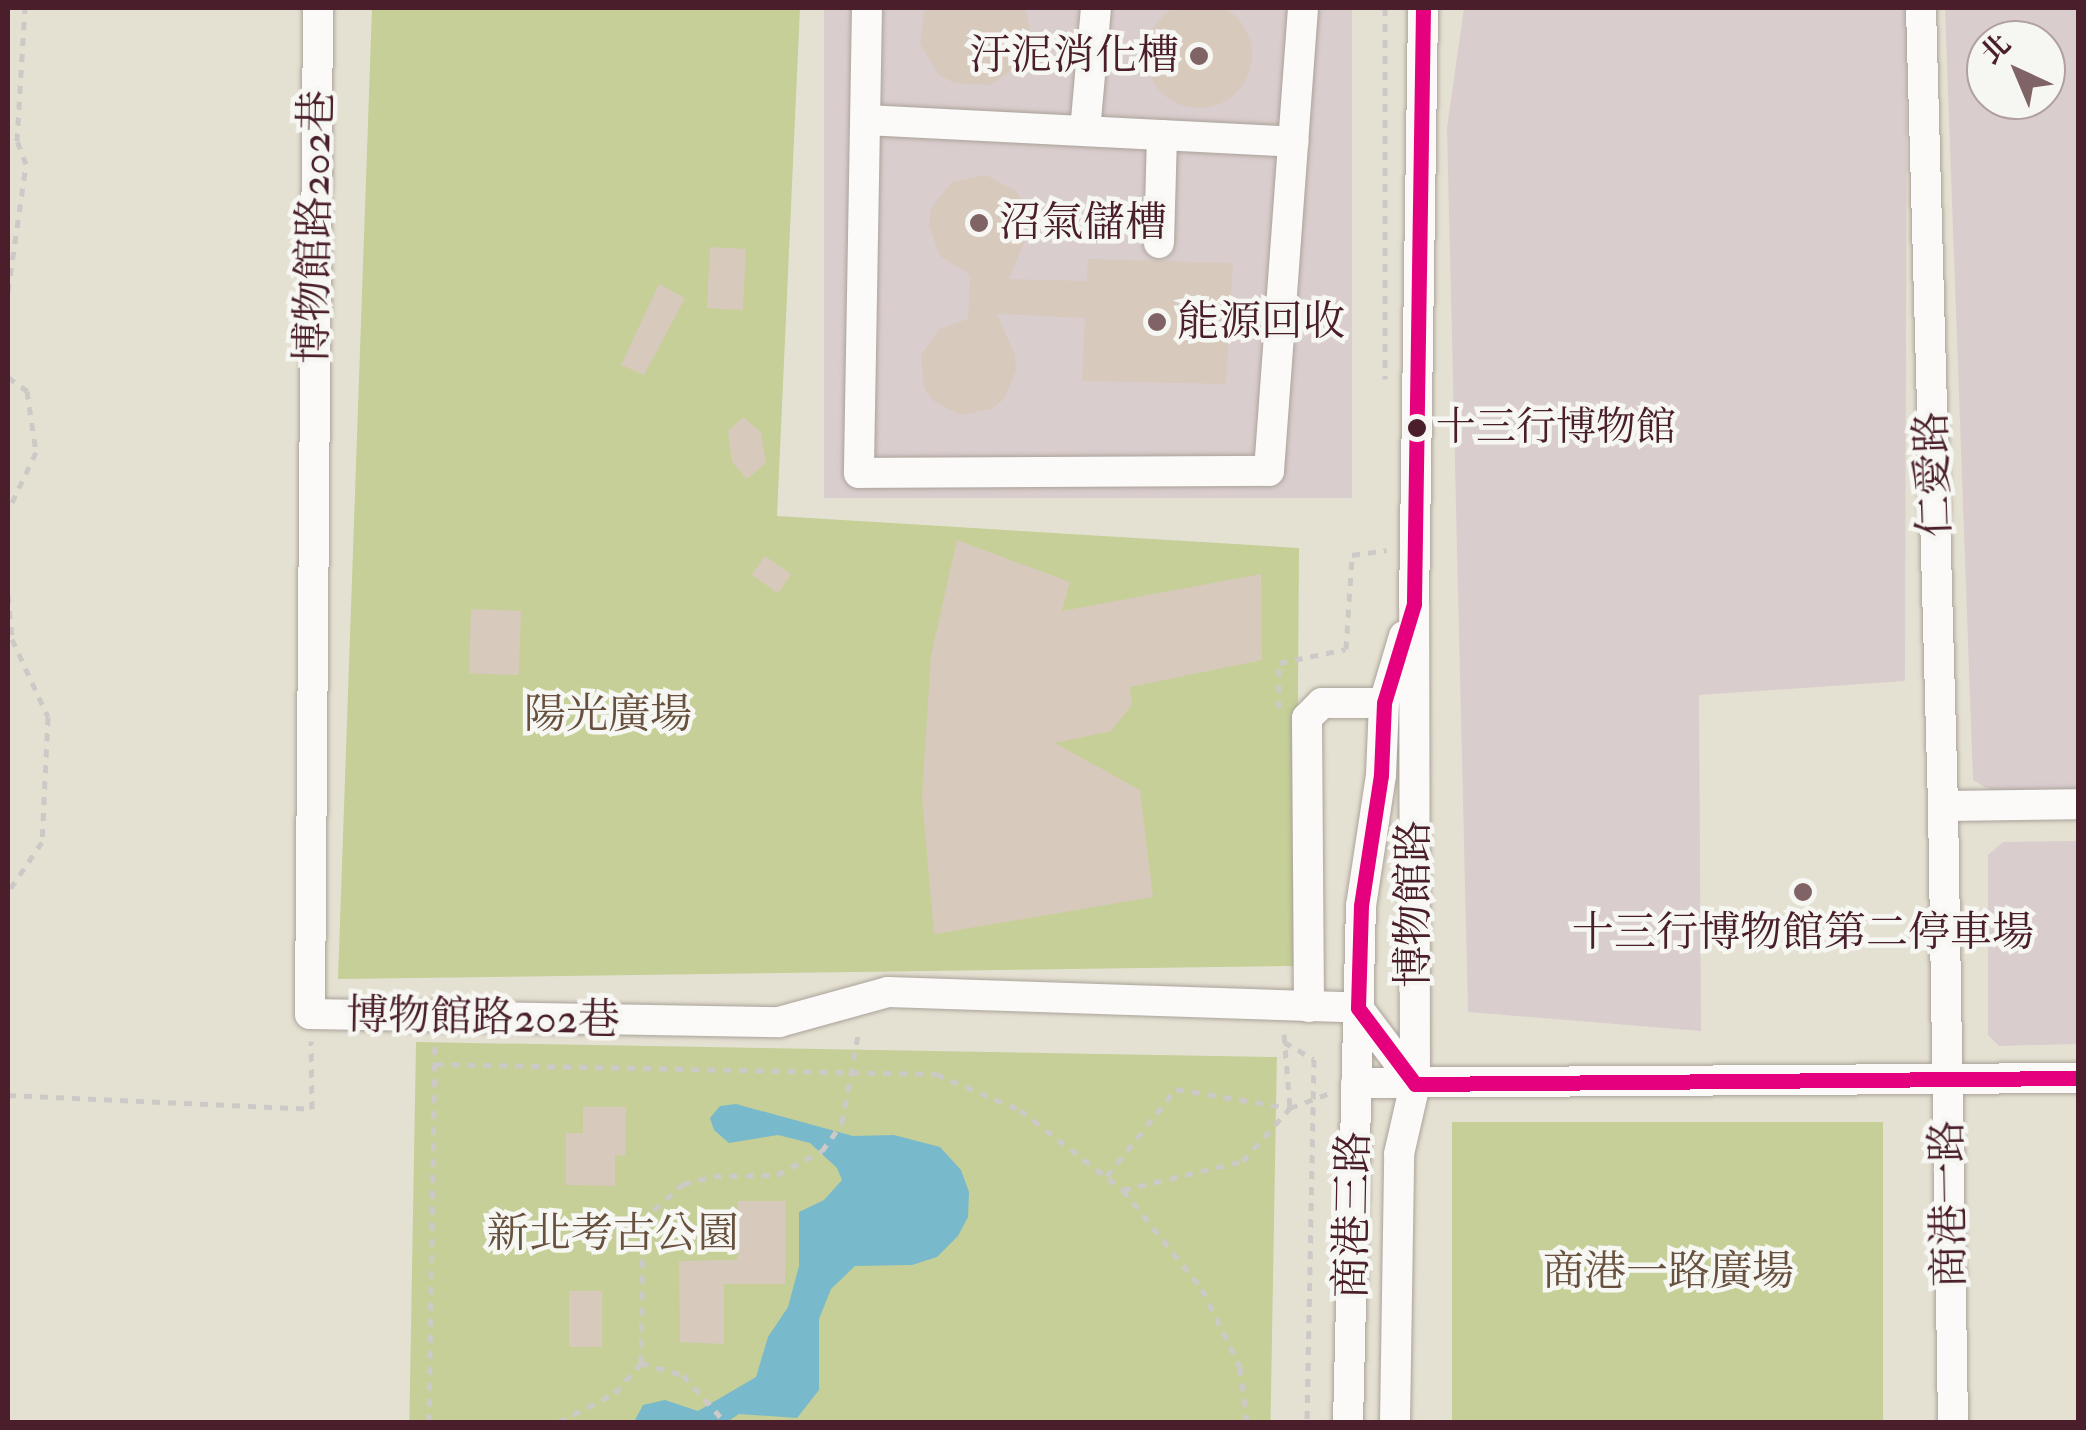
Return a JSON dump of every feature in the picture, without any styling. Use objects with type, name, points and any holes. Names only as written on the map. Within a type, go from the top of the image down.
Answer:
[{"type":"street","name":"博物館路202巷","points":[[318,8],[310,1014],[779,1022],[888,992],[1358,1008]]},
{"type":"street","points":[[867,8],[859,473],[1269,471],[1303,8]]},
{"type":"street","points":[[1085,131],[1096,8]]},
{"type":"street","name":"博物館路","points":[[1414,1084],[1414,604],[1423,8]]},
{"type":"street","name":"仁愛路","points":[[1921,8],[1944,806]]},
{"type":"street","points":[[866,120],[1293,142]]},
{"type":"street","points":[[1159,243],[1162,135]]},
{"type":"street","name":"博物館路","points":[[1358,1008],[1362,906],[1381,775],[1384,704],[1414,604]]},
{"type":"street","points":[[1309,1007],[1307,718],[1322,703],[1384,704]]},
{"type":"street","points":[[1944,806],[2078,804]]},
{"type":"street","name":"商港一路","points":[[1944,806],[1954,1422]]},
{"type":"street","points":[[1358,1008],[1414,1084]]},
{"type":"street","name":"商港三路","points":[[1348,1422],[1358,1008]]},
{"type":"street","points":[[1356,1083],[2078,1078]]},
{"type":"street","name":"商港三路","points":[[1394,1422],[1399,1154],[1414,1084]]},
{"type":"path","points":[[8,291],[26,164],[17,142],[24,8]]},
{"type":"path","points":[[1384,8],[1386,390]]},
{"type":"path","points":[[8,377],[26,390],[36,452],[8,511]]},
{"type":"path","points":[[1279,720],[1278,663],[1346,649],[1352,556],[1387,552],[1387,540]]},
{"type":"path","points":[[8,595],[12,639],[48,718],[42,842],[8,892]]},
{"type":"path","points":[[560,1422],[615,1393],[640,1363],[643,1240],[654,1210],[683,1184],[714,1176],[777,1174],[822,1151],[842,1123],[863,999]]},
{"type":"path","points":[[8,1095],[312,1109],[310,1014]]},
{"type":"path","points":[[429,1422],[436,1017]]},
{"type":"path","points":[[1123,1190],[1242,1161],[1290,1108],[1284,1042],[1314,1058],[1308,1422]]},
{"type":"path","points":[[435,1064],[936,1074],[1020,1110],[1123,1190],[1202,1289],[1240,1367],[1247,1422]]},
{"type":"path","points":[[1106,1176],[1176,1089],[1290,1108],[1356,1083]]},
{"type":"path","points":[[640,1363],[682,1375],[725,1422]]},
{"type":"shaded area","points":[[824,8],[1352,8],[1352,498],[824,498]]},
{"type":"shaded area","points":[[1464,8],[1907,8],[1905,681],[1699,695],[1701,1031],[1468,1012],[1447,128]]},
{"type":"shaded area","points":[[1945,8],[2078,8],[2078,790],[1992,791],[1973,780]]},
{"type":"shaded area","points":[[2078,841],[2078,1044],[1999,1046],[1988,1035],[1988,855],[2003,842]]},
{"type":"green space","name":"陽光廣場","points":[[372,8],[800,8],[777,516],[1299,548],[1296,966],[338,979]]},
{"type":"green space","name":"新北考古公園","points":[[416,1042],[1277,1057],[1270,1422],[409,1422]]},
{"type":"green space","name":"商港一路廣場","points":[[1452,1122],[1883,1122],[1883,1422],[1452,1422]]},
{"type":"water","points":[[736,1104],[853,1136],[894,1135],[940,1147],[961,1170],[969,1192],[968,1217],[958,1236],[937,1257],[912,1265],[855,1266],[831,1289],[819,1319],[819,1390],[797,1418],[739,1414],[727,1422],[634,1422],[643,1405],[665,1400],[698,1411],[756,1377],[768,1337],[788,1307],[799,1266],[799,1212],[824,1200],[842,1180],[837,1168],[810,1143],[778,1135],[729,1143],[714,1130],[710,1118],[720,1106]]},
{"type":"building","name":"汙泥消化槽","points":[[1199,2],[1219,6],[1236,18],[1248,35],[1252,55],[1248,75],[1236,92],[1219,104],[1199,108],[1179,104],[1162,92],[1150,75],[1146,55],[1150,35],[1162,18],[1179,6]]},
{"type":"building","name":"汙泥消化槽","points":[[925,8],[1025,8],[1030,29],[1020,64],[990,85],[954,83],[938,74],[920,44]]},
{"type":"building","points":[[986,175],[1016,191],[1025,205],[1027,236],[1009,279],[1087,281],[1088,259],[1233,263],[1226,384],[1082,381],[1085,318],[997,314],[1015,355],[1016,371],[1004,399],[991,409],[960,415],[932,400],[924,387],[921,355],[939,329],[968,319],[970,275],[940,256],[929,225],[931,208],[952,182]]},
{"type":"building","points":[[710,247],[746,249],[743,310],[707,308]]},
{"type":"building","points":[[659,284],[685,298],[644,375],[621,365]]},
{"type":"building","points":[[743,417],[761,432],[766,463],[747,479],[732,462],[728,431]]},
{"type":"building","points":[[957,540],[1070,582],[1062,611],[1261,574],[1262,660],[1130,687],[1132,705],[1111,731],[1055,743],[1140,790],[1153,897],[934,934],[922,797],[931,655]]},
{"type":"building","points":[[765,556],[791,574],[778,593],[752,575]]},
{"type":"building","points":[[471,609],[521,611],[519,675],[469,673]]},
{"type":"building","points":[[583,1107],[626,1107],[625,1156],[615,1155],[615,1186],[566,1185],[566,1133],[583,1133]]},
{"type":"building","points":[[738,1201],[786,1201],[785,1284],[724,1284],[724,1344],[680,1342],[679,1261],[737,1260]]},
{"type":"building","points":[[569,1291],[602,1291],[602,1347],[569,1347]]},
{"type":"transit line","points":[[1423,8],[1414,604],[1384,703],[1381,775],[1361,906],[1358,1008],[1415,1084],[2078,1078]]},
{"type":"place","name":"汙泥消化槽","points":[[1199,56]]},
{"type":"place","name":"沼氣儲槽","points":[[979,223]]},
{"type":"place","name":"能源回收","points":[[1157,322]]},
{"type":"place","name":"十三行博物館","points":[[1417,428]]},
{"type":"place","name":"十三行博物館第二停車場","points":[[1803,892]]}]
